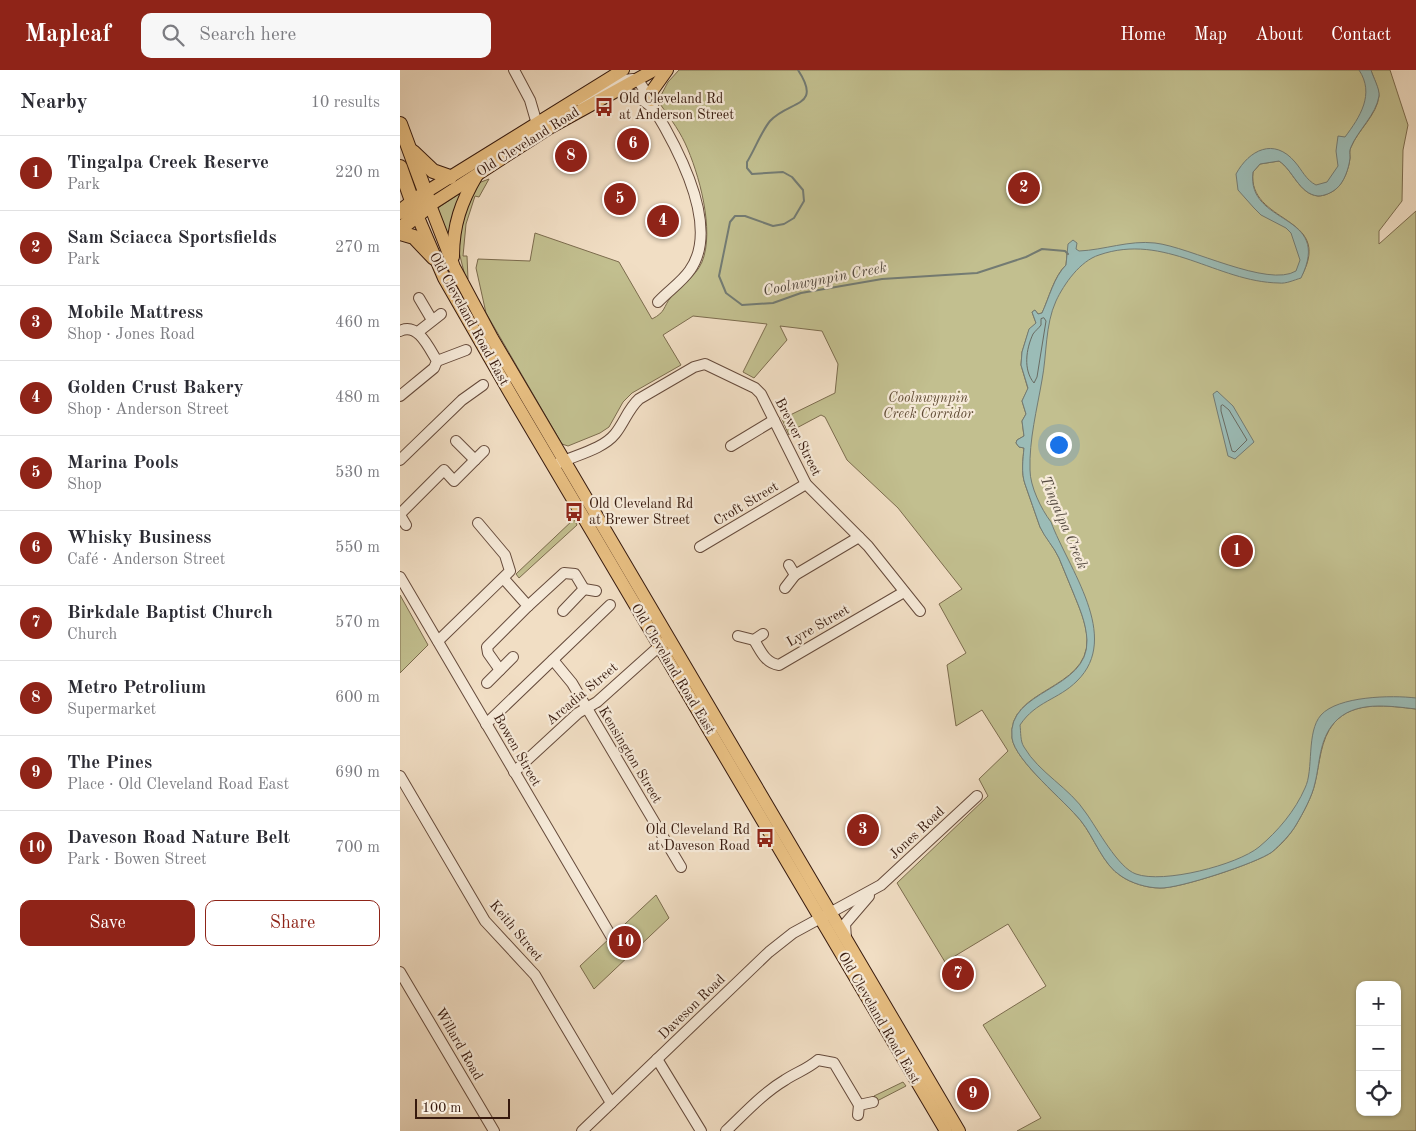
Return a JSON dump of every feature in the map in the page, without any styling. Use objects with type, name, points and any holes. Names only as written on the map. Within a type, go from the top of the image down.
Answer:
[{"type":"highway","points":[[400,124],[428,198],[417,215],[400,228]]},
{"type":"highway","points":[[409,148],[433,171],[450,177]]},
{"type":"highway","points":[[400,194],[401,170]]},
{"type":"highway","name":"Old Cleveland Road East","points":[[401,170],[417,215]]},
{"type":"highway","name":"Old Cleveland Road","points":[[400,212],[413,201],[428,198]]},
{"type":"highway","points":[[400,232],[414,237],[434,258]]},
{"type":"main road","name":"Old Cleveland Road","points":[[428,198],[450,177],[623,70]]},
{"type":"main road","name":"Old Cleveland Road","points":[[428,198],[478,172],[575,112],[619,91],[654,70]]},
{"type":"main road","points":[[653,105],[652,91],[667,70]]},
{"type":"main road","points":[[454,267],[456,220],[464,196],[478,172]]},
{"type":"main road","name":"Old Cleveland Road East","points":[[428,198],[454,267],[558,463]]},
{"type":"main road","name":"Old Cleveland Road East","points":[[417,215],[434,258],[558,463],[826,916],[946,1131]]},
{"type":"main road","name":"Old Cleveland Road East","points":[[826,916],[846,940],[959,1131]]},
{"type":"street","points":[[514,70],[530,100],[537,124]]},
{"type":"street","points":[[571,103],[592,96],[627,78],[638,80],[686,168],[696,207],[700,240],[697,258],[691,270],[658,302]]},
{"type":"street","points":[[619,91],[638,96],[653,105]]},
{"type":"street","points":[[530,100],[551,115]]},
{"type":"street","points":[[418,332],[437,317],[419,298]]},
{"type":"street","points":[[400,331],[411,329],[418,332],[437,361]]},
{"type":"street","points":[[437,361],[447,359],[466,350]]},
{"type":"street","points":[[400,396],[434,368],[437,361]]},
{"type":"street","name":"Brewer Street","points":[[558,463],[604,444],[614,435],[632,406],[639,399],[694,367],[705,364],[755,388],[761,394],[806,484],[859,537],[920,612]]},
{"type":"street","points":[[400,460],[462,400],[483,385]]},
{"type":"street","points":[[730,446],[774,420]]},
{"type":"street","points":[[456,441],[475,460]]},
{"type":"street","points":[[406,525],[400,515],[444,470],[454,481],[484,452]]},
{"type":"street","name":"Croft Street","points":[[700,547],[806,484]]},
{"type":"street","points":[[438,640],[504,579],[510,571],[505,555],[478,524]]},
{"type":"street","points":[[785,588],[795,575],[859,537]]},
{"type":"street","points":[[789,565],[795,575]]},
{"type":"street","points":[[500,670],[488,653],[487,647],[564,573],[575,574],[584,589],[596,591]]},
{"type":"street","name":"Bowen Street","points":[[400,577],[611,936]]},
{"type":"street","points":[[504,579],[528,606]]},
{"type":"street","points":[[564,611],[584,589]]},
{"type":"street","name":"Lyre Street","points":[[738,636],[758,637],[765,659],[779,665],[904,592]]},
{"type":"street","points":[[486,724],[610,605]]},
{"type":"street","name":"Arcadia Street","points":[[514,772],[664,642]]},
{"type":"street","points":[[487,683],[513,657]]},
{"type":"street","name":"Kensington Street","points":[[553,660],[562,670],[681,867]]},
{"type":"street","name":"Keith Street","points":[[400,776],[485,921],[535,975],[611,1103]]},
{"type":"street","name":"Jones Road","points":[[846,940],[844,930],[846,924],[874,890],[977,796]]},
{"type":"street","name":"Jones Road","points":[[826,916],[874,890]]},
{"type":"street","name":"Daveson Road","points":[[582,1131],[769,952],[793,933],[826,916]]},
{"type":"street","name":"Willard Road","points":[[400,972],[494,1131]]},
{"type":"street","points":[[726,1131],[762,1097],[785,1080],[804,1071],[818,1060],[825,1059],[834,1063],[859,1110],[873,1102]]},
{"type":"street","points":[[657,1060],[701,1131]]},
{"type":"green space","name":"Coolnwynpin Creek Corridor","points":[[679,70],[1362,70],[1371,91],[1371,100],[1364,115],[1347,140],[1339,169],[1332,181],[1317,190],[1287,160],[1280,156],[1272,155],[1248,168],[1245,184],[1251,196],[1299,236],[1305,264],[1299,274],[1302,275],[1309,255],[1307,241],[1299,230],[1263,202],[1255,189],[1253,172],[1260,164],[1279,161],[1301,186],[1311,194],[1323,195],[1336,189],[1344,179],[1351,147],[1378,103],[1379,93],[1371,70],[1390,70],[1408,125],[1403,150],[1402,201],[1379,231],[1379,244],[1416,211],[1416,701],[1360,704],[1341,712],[1326,724],[1316,741],[1311,785],[1295,821],[1284,835],[1259,853],[1178,881],[1152,880],[1127,874],[1109,854],[1083,814],[1018,747],[1016,725],[1027,709],[1073,679],[1080,672],[1086,663],[1091,644],[1088,622],[1080,597],[1042,519],[1026,475],[1030,387],[1035,350],[1044,315],[1051,299],[1075,265],[1067,254],[1066,265],[1055,281],[1042,313],[1038,314],[1035,310],[1032,312],[1036,323],[1029,330],[1022,352],[1021,365],[1028,389],[1022,401],[1026,414],[1022,421],[1024,436],[1017,440],[1016,443],[1019,447],[1024,448],[1024,480],[1040,527],[1061,562],[1082,615],[1087,639],[1084,656],[1075,669],[1063,680],[1034,698],[1021,709],[1014,722],[1012,738],[1015,747],[1031,769],[1081,821],[1109,865],[1125,879],[1134,883],[1160,888],[1199,880],[1235,868],[1264,857],[1279,846],[1294,829],[1307,805],[1314,788],[1326,737],[1334,723],[1342,716],[1351,711],[1372,706],[1416,709],[1416,1131],[1017,1131],[1041,1118],[983,1025],[1046,986],[1008,924],[945,962],[897,883],[988,796],[979,779],[1008,751],[982,710],[956,726],[947,665],[966,653],[939,604],[962,589],[898,508],[847,460],[825,417],[821,415],[791,431],[789,435],[781,417],[784,418],[835,393],[838,364],[822,331],[780,326],[787,340],[754,378],[743,372],[767,324],[693,316],[663,335],[681,365],[632,393],[623,402],[609,427],[600,433],[568,446],[562,444],[486,313],[476,268],[478,259],[530,261],[535,233],[619,262],[652,319],[662,312],[675,292],[692,277],[702,262],[706,249],[707,235],[704,202],[685,143],[658,101],[668,82]]},
{"type":"green space","points":[[489,179],[479,197],[475,196],[466,224],[463,256],[467,256],[468,279],[466,280],[457,244],[472,190],[481,182]]},
{"type":"green space","points":[[462,192],[451,249],[436,209]]},
{"type":"green space","points":[[574,519],[577,525],[519,578],[516,574]]},
{"type":"green space","points":[[400,595],[428,645],[400,673]]},
{"type":"green space","points":[[656,895],[669,918],[594,989],[580,966]]},
{"type":"green space","points":[[903,1082],[906,1086],[877,1101],[874,1096]]},
{"type":"water","name":"Tingalpa Creek","points":[[1359,70],[1371,70],[1379,96],[1371,116],[1351,147],[1347,171],[1339,186],[1325,195],[1311,194],[1301,186],[1279,161],[1260,164],[1253,172],[1254,190],[1262,202],[1287,220],[1306,241],[1308,256],[1301,278],[1282,283],[1256,281],[1169,253],[1123,250],[1099,255],[1085,262],[1059,294],[1052,310],[1044,370],[1032,436],[1030,476],[1037,497],[1051,522],[1087,602],[1093,623],[1094,644],[1090,663],[1077,681],[1026,717],[1020,725],[1021,739],[1024,747],[1038,765],[1079,804],[1122,864],[1136,874],[1164,877],[1218,866],[1249,854],[1273,834],[1291,813],[1301,796],[1308,780],[1313,731],[1321,715],[1329,709],[1352,700],[1380,697],[1416,698],[1416,709],[1372,706],[1351,711],[1334,723],[1325,737],[1315,783],[1307,805],[1291,832],[1272,852],[1251,862],[1199,880],[1160,888],[1145,886],[1125,879],[1109,865],[1081,821],[1031,769],[1015,747],[1012,738],[1014,722],[1021,709],[1075,670],[1084,657],[1087,640],[1082,615],[1061,562],[1040,527],[1024,480],[1024,448],[1019,447],[1016,443],[1017,440],[1024,436],[1022,421],[1026,414],[1022,401],[1028,388],[1021,365],[1022,352],[1029,329],[1036,323],[1032,312],[1035,310],[1038,314],[1042,313],[1055,282],[1066,265],[1068,244],[1073,240],[1077,243],[1076,249],[1079,251],[1145,242],[1170,246],[1248,271],[1283,275],[1296,271],[1300,260],[1291,233],[1286,228],[1261,215],[1254,208],[1238,190],[1236,174],[1248,158],[1255,153],[1271,148],[1287,154],[1307,178],[1316,185],[1327,182],[1338,166],[1336,151],[1338,136],[1345,137],[1364,105],[1366,88]]},
{"type":"water","points":[[1217,391],[1233,406],[1254,442],[1235,459],[1228,456],[1213,394]]},
{"type":"waterway","name":"Coolnwynpin Creek","points":[[798,70],[805,82],[807,91],[805,97],[770,121],[747,162],[747,168],[752,174],[783,172],[792,177],[803,190],[804,201],[794,218],[784,224],[773,226],[745,216],[735,216],[730,222],[719,276],[726,293],[742,305],[773,303],[801,293],[882,279],[977,273],[1026,257],[1042,249],[1065,251],[1068,254]]},
{"type":"place","name":"Old Cleveland Rd at Anderson Street","points":[[604,107]]},
{"type":"place","name":"Whisky Business","points":[[633,144]]},
{"type":"place","name":"Metro Petrolium","points":[[571,156]]},
{"type":"place","name":"Sam Sciacca Sportsfields","points":[[1024,188]]},
{"type":"place","name":"Marina Pools","points":[[620,199]]},
{"type":"place","name":"Golden Crust Bakery","points":[[663,221]]},
{"type":"place","name":"Old Cleveland Rd at Brewer Street","points":[[574,512]]},
{"type":"place","name":"Tingalpa Creek Reserve","points":[[1237,551]]},
{"type":"place","name":"Mobile Mattress","points":[[863,830]]},
{"type":"place","name":"Old Cleveland Rd at Daveson Road","points":[[765,838]]},
{"type":"place","name":"Daveson Road Nature Belt","points":[[625,942]]},
{"type":"place","name":"Birkdale Baptist Church","points":[[958,974]]},
{"type":"place","name":"The Pines","points":[[973,1094]]}]
